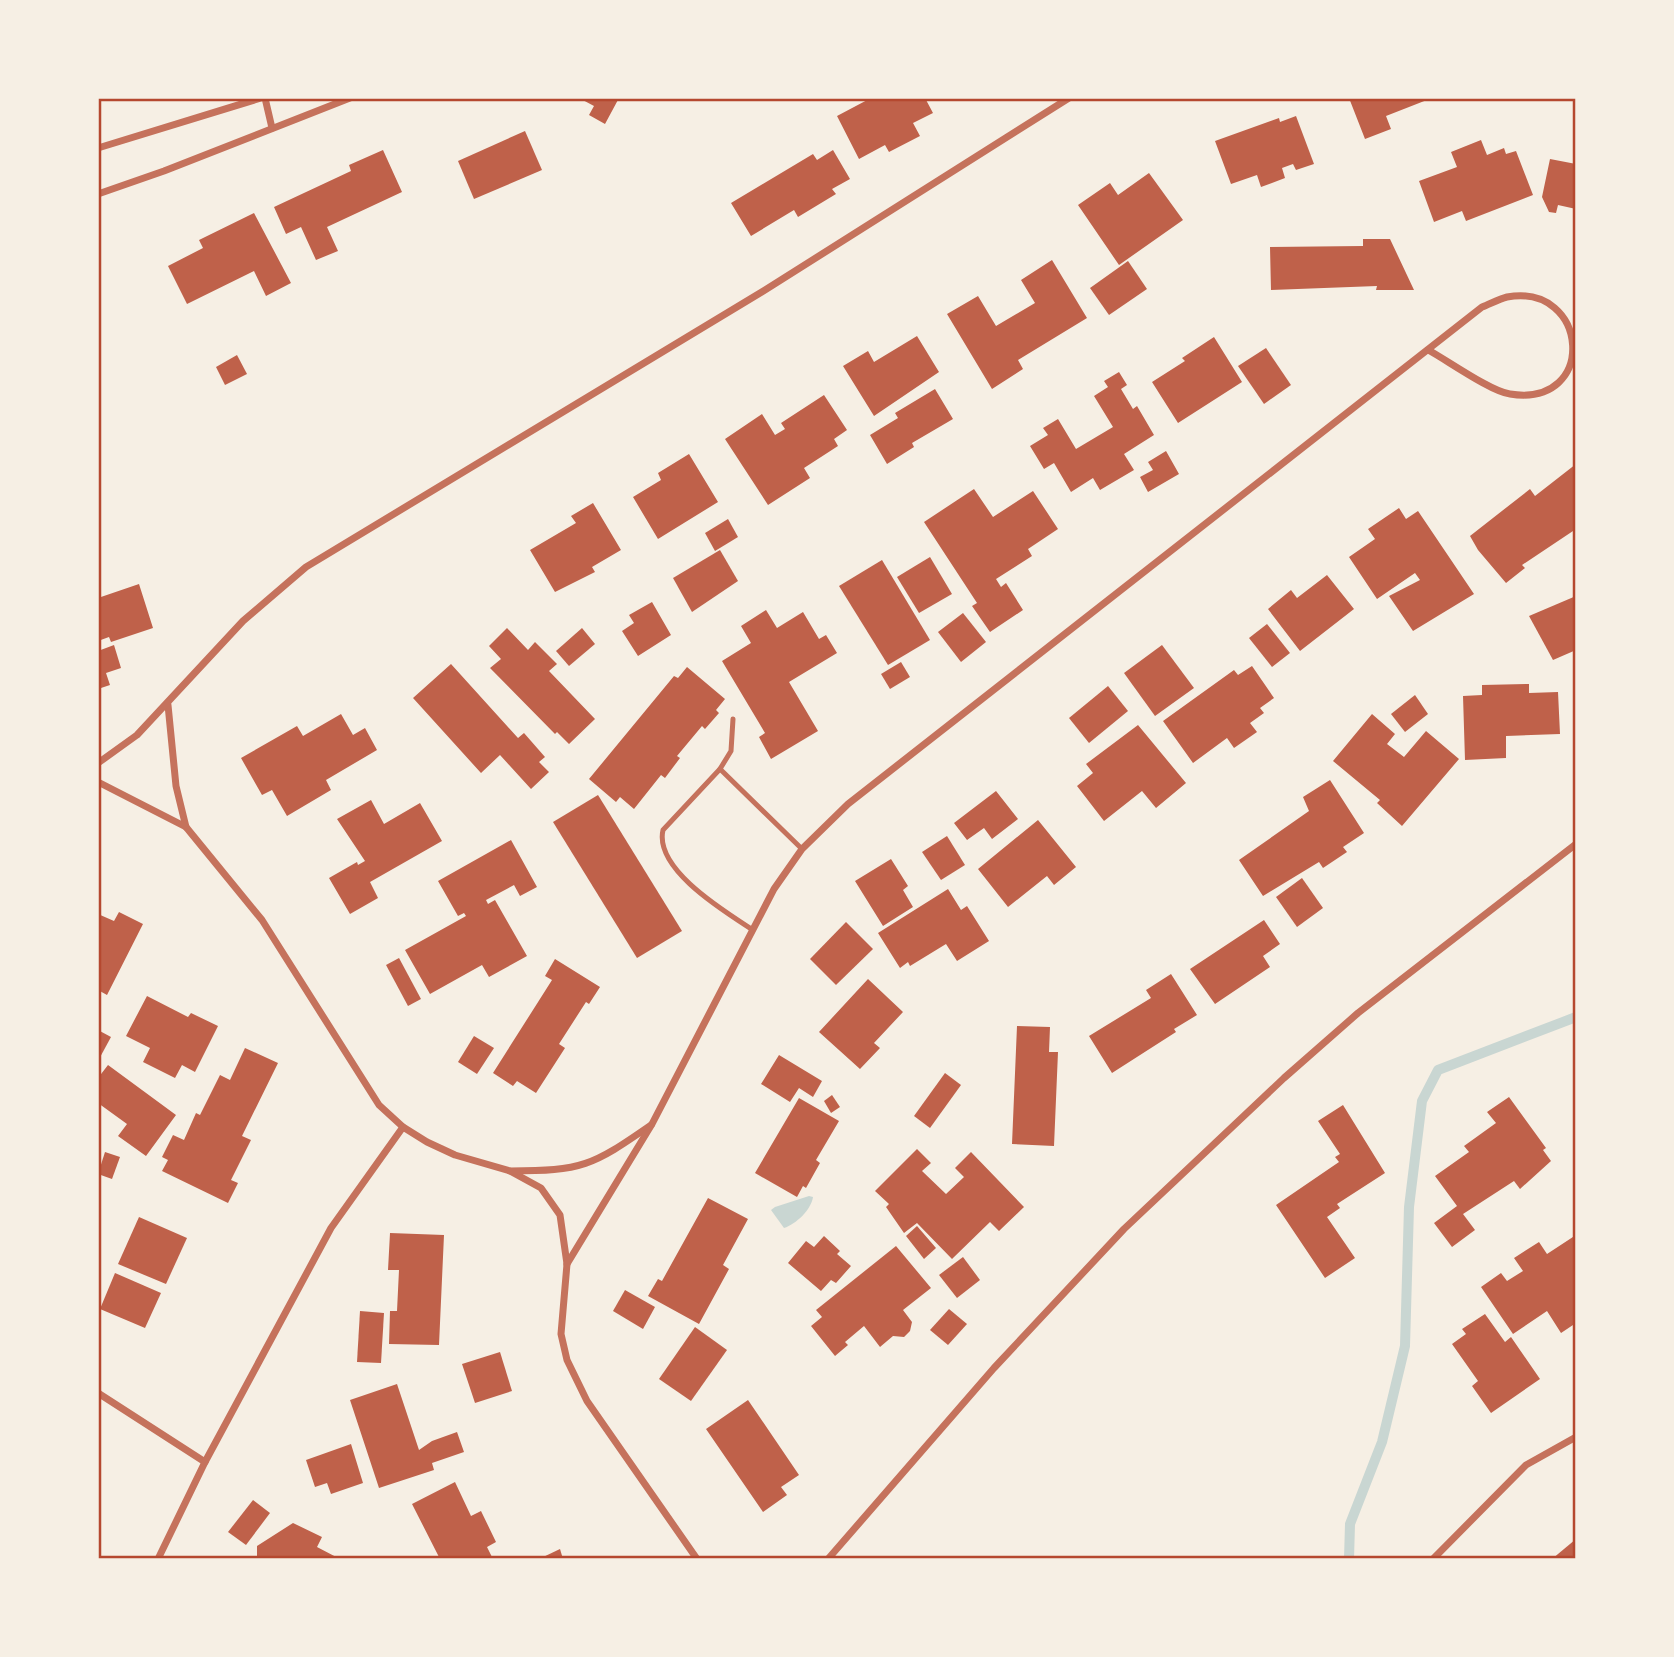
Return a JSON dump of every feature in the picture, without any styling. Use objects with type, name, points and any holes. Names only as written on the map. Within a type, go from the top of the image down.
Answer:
[{"type":"street","points":[[98,148],[263,98],[272,128]]},
{"type":"street","points":[[98,194],[350,98]]},
{"type":"street","points":[[98,763],[137,735],[168,705],[243,621],[306,567],[765,290],[1069,98]]},
{"type":"street","points":[[568,1264],[652,1124],[774,889],[802,849],[848,804],[1430,351],[1482,307],[1507,297],[1529,297],[1553,305],[1570,326],[1575,351],[1567,373],[1550,391],[1530,396],[1506,394],[1430,351]]},
{"type":"street","points":[[168,705],[176,786],[186,827]]},
{"type":"street","points":[[98,782],[186,827],[262,920],[353,1068],[379,1105],[403,1127],[455,1155],[510,1171],[541,1188],[560,1215],[568,1264],[561,1334],[567,1360],[587,1401],[697,1559]]},
{"type":"street","points":[[828,1559],[994,1368],[1124,1229],[1358,1013],[1576,844]]},
{"type":"street","points":[[510,1171],[568,1170],[589,1164],[613,1152],[652,1124]]},
{"type":"street","points":[[158,1559],[205,1462],[331,1228],[403,1127]]},
{"type":"street","points":[[98,1394],[205,1462]]},
{"type":"street","points":[[1433,1559],[1526,1465],[1576,1437]]},
{"type":"lane","points":[[733,719],[731,751],[720,769],[663,830],[661,841],[664,852],[684,877],[709,901],[753,930]]},
{"type":"lane","points":[[720,769],[802,849]]},
{"type":"shaded area","points":[[809,1196],[813,1197],[812,1202],[806,1211],[798,1220],[784,1228],[771,1210]]},
{"type":"building","points":[[579,98],[619,98],[605,124],[589,115],[594,106]]},
{"type":"building","points":[[871,98],[925,98],[933,113],[913,123],[920,136],[889,152],[885,145],[859,159],[837,116]]},
{"type":"building","points":[[1349,98],[1432,98],[1386,116],[1391,129],[1365,139]]},
{"type":"building","points":[[1296,116],[1314,164],[1296,170],[1293,164],[1282,168],[1285,178],[1261,187],[1257,175],[1231,184],[1215,141],[1279,118],[1280,122]]},
{"type":"building","points":[[525,131],[542,170],[474,199],[458,161]]},
{"type":"building","points":[[1481,140],[1487,155],[1504,148],[1506,154],[1516,151],[1533,195],[1466,221],[1462,211],[1434,222],[1419,181],[1457,167],[1451,152]]},
{"type":"building","points":[[383,150],[402,192],[327,227],[338,251],[316,260],[301,227],[286,234],[274,207],[351,171],[349,165]]},
{"type":"building","points":[[833,150],[850,179],[832,189],[836,194],[798,217],[794,210],[751,236],[731,203],[813,154],[817,160]]},
{"type":"building","points":[[1550,159],[1576,164],[1576,209],[1558,205],[1556,213],[1549,212],[1542,197]]},
{"type":"building","points":[[1149,173],[1183,220],[1119,265],[1078,205],[1110,183],[1118,195]]},
{"type":"building","points":[[254,213],[291,283],[266,296],[254,271],[187,304],[168,266],[203,248],[199,240]]},
{"type":"building","points":[[1363,239],[1390,239],[1414,290],[1376,290],[1377,286],[1271,290],[1270,247],[1363,246]]},
{"type":"building","points":[[1052,260],[1087,318],[1018,360],[1023,369],[992,389],[947,314],[978,296],[996,326],[1035,303],[1021,280]]},
{"type":"building","points":[[1128,261],[1147,289],[1109,315],[1090,288]]},
{"type":"building","points":[[917,336],[939,372],[874,416],[843,366],[868,351],[874,362]]},
{"type":"building","points":[[1214,337],[1242,382],[1178,423],[1152,382],[1185,361],[1182,358]]},
{"type":"building","points":[[1266,348],[1291,385],[1264,404],[1238,366]]},
{"type":"building","points":[[237,355],[247,374],[225,385],[216,367]]},
{"type":"building","points":[[1119,372],[1127,385],[1121,389],[1133,409],[1137,406],[1154,435],[1124,454],[1134,470],[1100,490],[1093,478],[1071,492],[1054,463],[1044,469],[1030,446],[1048,435],[1043,428],[1058,419],[1076,449],[1113,427],[1094,396],[1108,387],[1104,381]]},
{"type":"building","points":[[935,389],[953,419],[912,443],[914,447],[887,464],[870,435],[898,418],[895,413]]},
{"type":"building","points":[[824,395],[847,430],[834,439],[838,446],[804,468],[810,478],[768,505],[725,439],[762,414],[775,435],[785,429],[781,423]]},
{"type":"building","points":[[1166,451],[1179,474],[1148,492],[1140,477],[1153,470],[1148,462]]},
{"type":"building","points":[[689,454],[718,502],[658,539],[633,497],[661,480],[658,473]]},
{"type":"building","points":[[1576,464],[1576,529],[1522,565],[1525,568],[1506,583],[1478,550],[1470,536],[1530,489],[1535,496]]},
{"type":"building","points":[[974,489],[993,517],[1033,491],[1058,529],[1028,549],[1032,556],[996,579],[1001,587],[1006,583],[1023,610],[990,632],[972,606],[977,603],[924,522]]},
{"type":"building","points":[[593,503],[621,550],[592,567],[595,572],[555,592],[530,550],[576,523],[571,516]]},
{"type":"building","points":[[1399,508],[1406,519],[1418,511],[1474,594],[1413,631],[1389,596],[1420,580],[1415,573],[1377,599],[1349,557],[1375,539],[1368,529]]},
{"type":"building","points":[[728,519],[738,537],[715,551],[705,533]]},
{"type":"building","points":[[720,550],[738,581],[692,612],[673,578]]},
{"type":"building","points":[[930,557],[952,594],[919,613],[897,577]]},
{"type":"building","points":[[882,560],[930,640],[888,665],[839,586]]},
{"type":"building","points":[[1327,575],[1354,609],[1300,651],[1268,609],[1291,590],[1297,598]]},
{"type":"building","points":[[139,584],[153,628],[111,642],[109,637],[98,641],[98,598]]},
{"type":"building","points":[[1576,596],[1576,650],[1553,660],[1529,616]]},
{"type":"building","points":[[652,602],[671,635],[638,656],[622,631],[634,623],[629,615]]},
{"type":"building","points":[[766,610],[777,628],[803,612],[819,639],[826,635],[837,653],[789,682],[818,731],[771,759],[759,737],[765,733],[722,661],[751,643],[741,626]]},
{"type":"building","points":[[963,613],[986,642],[961,662],[938,632]]},
{"type":"building","points":[[1267,624],[1290,653],[1272,667],[1249,638]]},
{"type":"building","points":[[507,628],[528,650],[535,642],[557,664],[549,671],[595,719],[569,744],[557,732],[555,734],[490,668],[501,659],[489,646]]},
{"type":"building","points":[[582,628],[595,644],[569,666],[556,651]]},
{"type":"building","points":[[114,645],[121,668],[106,673],[110,685],[98,689],[98,651]]},
{"type":"building","points":[[1162,645],[1194,688],[1155,716],[1124,673]]},
{"type":"building","points":[[901,662],[910,677],[890,689],[881,674]]},
{"type":"building","points":[[451,664],[518,738],[524,733],[545,757],[539,762],[549,772],[531,789],[500,755],[481,773],[413,698]]},
{"type":"building","points":[[1252,666],[1274,698],[1260,708],[1264,713],[1250,723],[1257,732],[1234,748],[1227,738],[1193,763],[1163,721],[1234,670],[1238,675]]},
{"type":"building","points":[[687,667],[725,699],[716,710],[719,713],[705,729],[702,726],[677,756],[680,758],[665,778],[661,775],[634,809],[620,797],[616,802],[589,779],[674,676],[678,678]]},
{"type":"building","points":[[1529,684],[1529,693],[1558,692],[1560,734],[1506,736],[1506,758],[1465,760],[1463,696],[1482,695],[1482,685]]},
{"type":"building","points":[[1108,686],[1128,711],[1089,743],[1069,718]]},
{"type":"building","points":[[1415,695],[1428,714],[1405,732],[1391,714]]},
{"type":"building","points":[[341,714],[353,735],[365,728],[377,750],[326,780],[331,790],[287,816],[272,790],[262,795],[241,758],[297,726],[303,736]]},
{"type":"building","points":[[1372,714],[1395,734],[1387,744],[1404,757],[1426,731],[1459,759],[1402,826],[1377,803],[1380,800],[1333,761]]},
{"type":"building","points":[[1138,725],[1186,783],[1156,808],[1142,791],[1104,821],[1077,786],[1093,773],[1086,764]]},
{"type":"building","points":[[1330,780],[1364,833],[1343,847],[1347,852],[1323,868],[1319,862],[1263,896],[1239,860],[1309,811],[1303,797]]},
{"type":"building","points":[[996,791],[1018,819],[992,839],[984,828],[967,840],[954,823]]},
{"type":"building","points":[[598,795],[682,931],[637,958],[553,822]]},
{"type":"building","points":[[371,800],[384,824],[420,803],[442,841],[370,882],[378,898],[350,914],[329,878],[357,862],[358,865],[365,861],[337,819]]},
{"type":"building","points":[[1038,820],[1076,867],[1054,885],[1047,876],[1008,907],[978,869]]},
{"type":"building","points":[[947,836],[965,865],[941,880],[922,852]]},
{"type":"building","points":[[511,840],[537,887],[520,896],[514,885],[486,900],[488,904],[495,900],[527,956],[489,977],[482,965],[430,994],[405,950],[466,916],[464,913],[458,916],[438,881]]},
{"type":"building","points":[[891,859],[908,886],[903,890],[913,907],[883,926],[855,881]]},
{"type":"building","points":[[1302,878],[1323,908],[1297,927],[1276,897]]},
{"type":"building","points":[[948,889],[961,910],[967,906],[989,941],[957,961],[946,944],[910,966],[908,962],[900,968],[878,933]]},
{"type":"building","points":[[119,912],[143,924],[107,995],[98,990],[98,914],[114,921]]},
{"type":"building","points":[[1264,920],[1280,944],[1263,956],[1270,967],[1215,1004],[1190,969]]},
{"type":"building","points":[[846,922],[873,949],[836,985],[810,959]]},
{"type":"building","points":[[399,958],[421,999],[408,1006],[386,965]]},
{"type":"building","points":[[555,959],[600,987],[589,1004],[586,1002],[559,1044],[565,1048],[536,1093],[517,1081],[513,1086],[493,1073],[552,980],[545,976]]},
{"type":"building","points":[[1171,974],[1197,1015],[1174,1029],[1176,1032],[1112,1073],[1089,1036],[1151,998],[1146,990]]},
{"type":"building","points":[[868,979],[903,1012],[874,1043],[880,1048],[860,1069],[819,1032]]},
{"type":"building","points":[[147,996],[188,1017],[191,1013],[218,1026],[195,1072],[182,1065],[175,1078],[143,1062],[150,1048],[126,1036]]},
{"type":"building","points":[[1017,1026],[1050,1027],[1049,1052],[1058,1052],[1054,1146],[1012,1144]]},
{"type":"building","points":[[98,1030],[111,1037],[98,1061]]},
{"type":"building","points":[[474,1036],[494,1048],[477,1074],[458,1062]]},
{"type":"building","points":[[245,1048],[278,1063],[242,1136],[251,1140],[231,1180],[238,1183],[228,1203],[162,1171],[168,1160],[162,1157],[173,1135],[184,1140],[196,1113],[200,1115],[220,1075],[230,1080]]},
{"type":"building","points":[[779,1055],[822,1081],[813,1097],[799,1088],[790,1102],[761,1084]]},
{"type":"building","points":[[108,1065],[176,1115],[146,1156],[118,1136],[127,1124],[98,1103],[98,1078]]},
{"type":"building","points":[[945,1073],[961,1085],[930,1128],[914,1116]]},
{"type":"building","points":[[832,1095],[840,1107],[831,1113],[824,1101]]},
{"type":"building","points":[[1509,1097],[1546,1148],[1543,1150],[1551,1161],[1520,1189],[1514,1181],[1463,1214],[1475,1230],[1452,1247],[1434,1223],[1457,1206],[1435,1176],[1469,1152],[1464,1146],[1496,1123],[1487,1112]]},
{"type":"building","points":[[799,1098],[839,1121],[816,1160],[820,1163],[806,1188],[803,1186],[797,1197],[755,1173]]},
{"type":"building","points":[[1343,1105],[1385,1173],[1337,1204],[1340,1208],[1327,1217],[1355,1258],[1325,1278],[1276,1205],[1339,1162],[1335,1157],[1340,1154],[1318,1121]]},
{"type":"building","points":[[917,1149],[931,1163],[922,1171],[946,1194],[964,1177],[955,1168],[971,1152],[1024,1207],[999,1231],[990,1222],[952,1259],[917,1223],[904,1233],[886,1207],[889,1204],[875,1191]]},
{"type":"building","points":[[105,1152],[120,1157],[112,1179],[98,1174]]},
{"type":"building","points":[[708,1198],[748,1219],[723,1265],[729,1269],[699,1324],[648,1296],[658,1279],[662,1281]]},
{"type":"building","points":[[139,1217],[187,1238],[166,1284],[118,1264]]},
{"type":"building","points":[[917,1226],[936,1248],[924,1259],[906,1236]]},
{"type":"building","points":[[390,1233],[444,1235],[439,1345],[389,1344],[390,1311],[397,1311],[399,1270],[388,1270]]},
{"type":"building","points":[[1576,1235],[1576,1293],[1573,1295],[1576,1323],[1561,1333],[1547,1311],[1513,1334],[1481,1287],[1501,1273],[1507,1281],[1523,1271],[1514,1258],[1539,1242],[1547,1254]]},
{"type":"building","points":[[824,1236],[840,1251],[837,1254],[851,1266],[836,1283],[831,1280],[821,1291],[788,1263],[806,1241],[814,1247]]},
{"type":"building","points":[[896,1246],[931,1288],[903,1310],[912,1322],[910,1331],[904,1337],[893,1336],[880,1347],[864,1326],[845,1342],[848,1345],[835,1356],[811,1326],[822,1317],[816,1310]]},
{"type":"building","points":[[963,1257],[980,1280],[957,1298],[939,1275]]},
{"type":"building","points":[[115,1273],[161,1293],[145,1328],[100,1309]]},
{"type":"building","points":[[625,1290],[655,1307],[643,1329],[613,1311]]},
{"type":"building","points":[[949,1309],[967,1324],[948,1345],[930,1330]]},
{"type":"building","points":[[360,1311],[384,1313],[381,1363],[357,1362]]},
{"type":"building","points":[[1485,1314],[1505,1342],[1511,1337],[1540,1379],[1491,1413],[1472,1386],[1478,1381],[1452,1344],[1466,1334],[1462,1329]]},
{"type":"building","points":[[695,1327],[727,1350],[691,1401],[659,1379]]},
{"type":"building","points":[[500,1352],[512,1391],[475,1403],[462,1364]]},
{"type":"building","points":[[397,1384],[419,1450],[432,1441],[457,1432],[464,1452],[432,1463],[434,1470],[379,1488],[350,1400]]},
{"type":"building","points":[[748,1400],[799,1475],[781,1487],[787,1495],[763,1512],[706,1429]]},
{"type":"building","points":[[351,1444],[363,1483],[331,1494],[327,1483],[315,1487],[306,1460]]},
{"type":"building","points":[[455,1482],[471,1516],[481,1511],[496,1542],[487,1547],[493,1559],[440,1559],[412,1504]]},
{"type":"building","points":[[253,1500],[270,1513],[246,1545],[228,1532]]},
{"type":"building","points":[[293,1523],[322,1537],[317,1547],[340,1559],[257,1559],[257,1546]]},
{"type":"building","points":[[1576,1539],[1576,1559],[1552,1559]]},
{"type":"building","points":[[560,1549],[563,1559],[539,1559]]},
{"type":"waterway","points":[[1349,1559],[1350,1524],[1382,1442],[1405,1346],[1409,1207],[1422,1101],[1438,1070],[1576,1017]]}]
